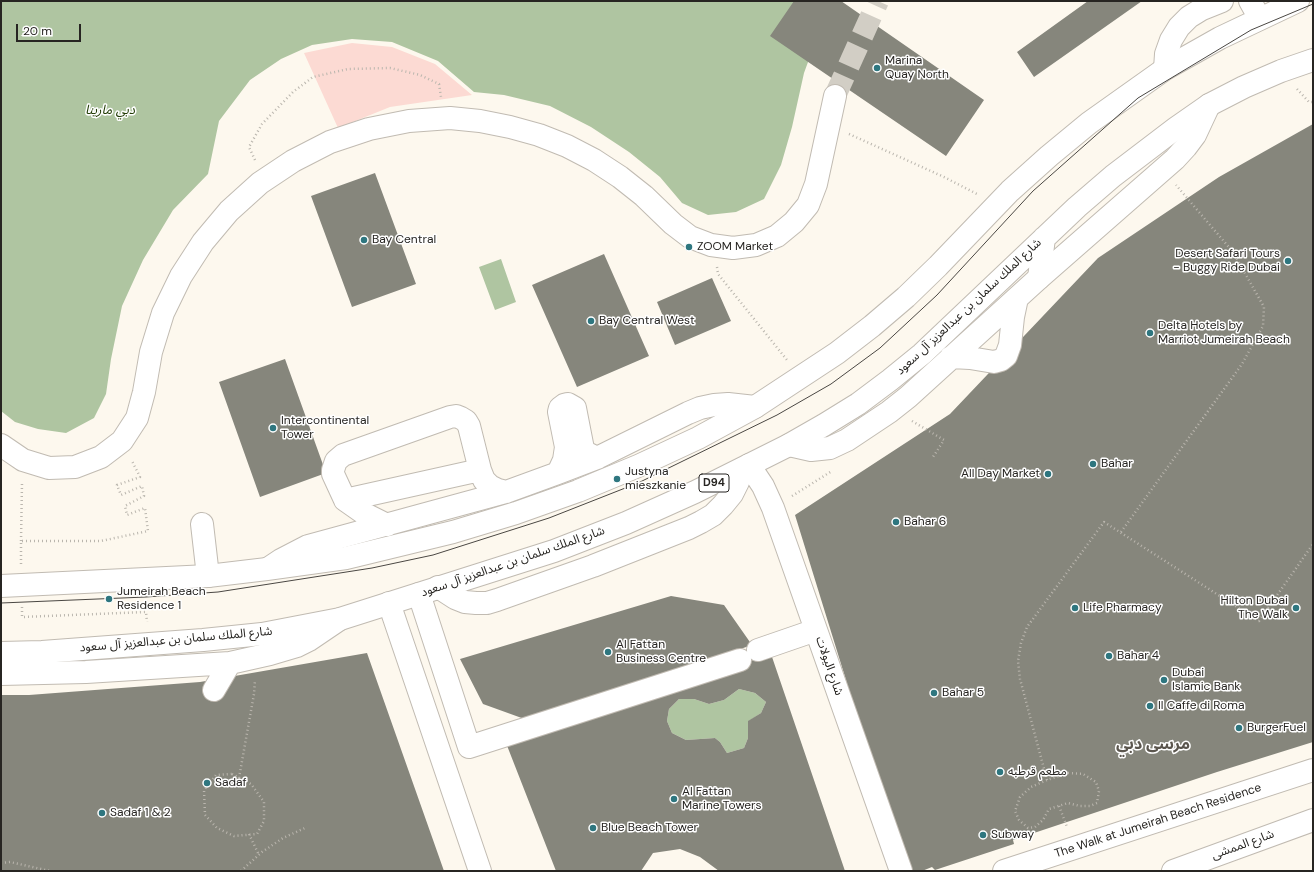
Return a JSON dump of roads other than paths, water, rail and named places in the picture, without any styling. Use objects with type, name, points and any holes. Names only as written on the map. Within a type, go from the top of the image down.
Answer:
[{"type":"main road","points":[[1165,69],[1166,54],[1171,40],[1179,27],[1189,17],[1202,9],[1222,1]]},
{"type":"main road","points":[[11,586],[208,576],[346,558],[453,532],[516,513],[578,491],[638,466],[698,438],[755,406],[837,352],[872,326],[906,297],[996,205],[1049,156],[1089,123],[1165,69],[1220,38],[1255,10],[1298,1]]},
{"type":"main road","name":"شارع الملك سلمان بن عبدالعزيز آل سعود","points":[[1,653],[42,652],[148,645],[242,636],[288,630],[340,619],[526,560],[604,532],[688,495],[824,426],[858,404],[890,380],[922,354],[1044,238],[1113,176],[1176,128],[1209,106],[1244,87],[1280,71],[1313,60]]},
{"type":"main road","points":[[1,446],[23,460],[49,468],[76,467],[101,458],[122,441],[137,418],[144,392],[151,352],[163,313],[181,276],[203,242],[229,211],[260,184],[294,161],[330,142],[369,129],[409,121],[450,118],[480,121],[510,127],[539,135],[567,146],[594,160],[632,186],[673,224],[690,237],[711,245],[733,248],[756,244],[776,236],[794,222],[808,204],[816,184],[835,96]]},
{"type":"main road","points":[[789,445],[811,450],[830,448],[847,440],[889,412],[1175,159],[1186,148],[1195,135],[1209,106]]},
{"type":"main road","points":[[1039,278],[1044,238]]},
{"type":"main road","points":[[951,357],[970,358],[994,362],[1001,360],[1006,356],[1010,345],[1017,298]]},
{"type":"main road","points":[[270,568],[281,560],[308,546],[506,492],[558,473],[597,458],[700,408],[728,404],[755,406]]},
{"type":"main road","points":[[388,525],[365,514],[345,500],[333,474],[336,461],[339,457],[450,417],[461,418],[470,426],[480,470],[484,480],[490,486],[506,492]]},
{"type":"main road","points":[[558,473],[564,460],[574,445],[592,457],[597,458]]},
{"type":"main road","points":[[745,467],[732,494],[713,515],[688,528],[594,566],[487,603],[465,602],[428,591],[470,747],[749,655],[816,630]]},
{"type":"main road","name":"شارع اليولات","points":[[745,467],[763,486],[773,508],[901,871]]},
{"type":"main road","points":[[345,500],[480,470]]},
{"type":"main road","points":[[331,540],[340,520],[345,500]]},
{"type":"main road","points":[[202,524],[208,576]]},
{"type":"main road","points":[[390,603],[480,871]]},
{"type":"main road","points":[[1,674],[86,672],[230,663],[296,646],[309,640],[340,619]]},
{"type":"main road","points":[[214,690],[230,663]]},
{"type":"main road","name":"The Walk at Jumeirah Beach Residence","points":[[1004,871],[1313,770]]},
{"type":"main road","name":"شارع الممشى","points":[[1173,871],[1313,820]]},
{"type":"water","name":"دبي مارينا","points":[[1,1],[834,1],[819,32],[804,73],[792,127],[781,165],[764,199],[736,212],[708,215],[682,203],[660,177],[629,152],[591,127],[550,106],[504,95],[474,92],[438,61],[392,42],[352,39],[312,45],[281,59],[250,80],[219,121],[208,174],[173,210],[143,260],[122,306],[111,359],[106,394],[94,418],[66,433],[38,429],[15,422],[1,411]]},
{"type":"water","points":[[501,259],[516,302],[495,310],[479,267]]},
{"type":"water","points":[[739,689],[755,693],[766,702],[761,713],[749,721],[748,738],[744,748],[727,753],[720,742],[715,738],[686,740],[672,733],[667,721],[669,709],[679,699],[694,699],[709,704],[724,700]]},
{"type":"tunnel","points":[[835,96],[878,1]]},
{"type":"tram line","points":[[1,603],[146,597],[218,592],[372,568],[433,555],[549,518],[638,483],[777,415],[831,384],[880,348],[937,295],[1033,191],[1138,98],[1251,30],[1313,4]]},
{"type":"place","name":"Marina Quay North","points":[[877,68]]},
{"type":"place","name":"Bay Central","points":[[364,240]]},
{"type":"place","name":"ZOOM Market","points":[[689,247]]},
{"type":"place","name":"Desert Safari Tours - Buggy Ride Dubai","points":[[1288,261]]},
{"type":"place","name":"Bay Central West","points":[[591,321]]},
{"type":"place","name":"Delta Hotels by Marriot Jumeirah Beach","points":[[1150,333]]},
{"type":"place","name":"Intercontinental Tower","points":[[273,428]]},
{"type":"place","name":"Bahar","points":[[1093,464]]},
{"type":"place","name":"All Day Market","points":[[1048,474]]},
{"type":"place","name":"Justyna mieszkanie","points":[[617,479]]},
{"type":"place","name":"Bahar 6","points":[[896,522]]},
{"type":"place","name":"Jumeirah Beach Residence 1","points":[[109,599]]},
{"type":"place","name":"Life Pharmacy","points":[[1075,608]]},
{"type":"place","name":"Hilton Dubai The Walk","points":[[1296,608]]},
{"type":"place","name":"Al Fattan Business Centre","points":[[608,652]]},
{"type":"place","name":"Bahar 4","points":[[1109,656]]},
{"type":"place","name":"Dubai Islamic Bank","points":[[1164,680]]},
{"type":"place","name":"Bahar 5","points":[[934,693]]},
{"type":"place","name":"Il Caffe di Roma","points":[[1150,706]]},
{"type":"place","name":"BurgerFuel","points":[[1239,728]]},
{"type":"place","name":"مطعم قرطبه","points":[[1000,772]]},
{"type":"place","name":"Sadaf","points":[[207,783]]},
{"type":"place","name":"Al Fattan Marine Towers","points":[[674,799]]},
{"type":"place","name":"Sadaf 1 & 2","points":[[102,813]]},
{"type":"place","name":"Blue Beach Tower","points":[[593,828]]},
{"type":"place","name":"Subway","points":[[983,835]]},
{"type":"district","name":"مرسى دبي","points":[[1153,745]]}]
